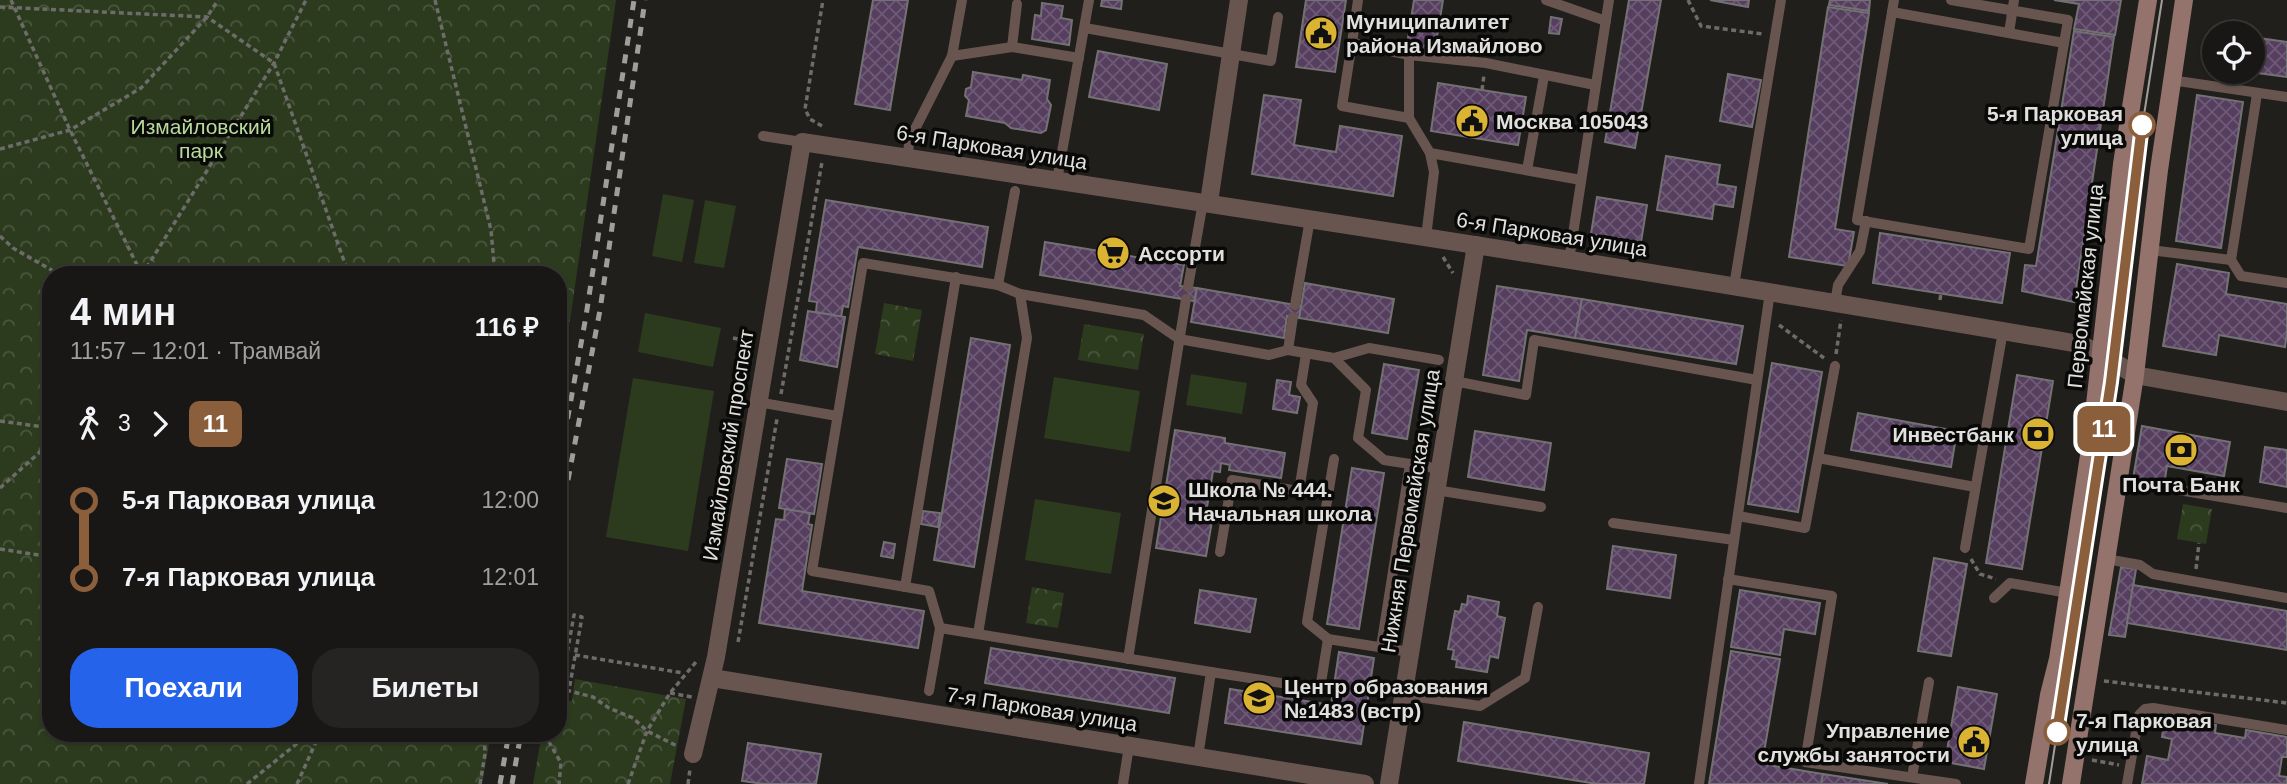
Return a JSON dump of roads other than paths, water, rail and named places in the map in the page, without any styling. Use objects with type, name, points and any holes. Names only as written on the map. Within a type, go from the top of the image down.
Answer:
[{"type":"main road","name":"Первомайская улица","points":[[2035,784],[2090,449],[2122,163],[2148,0]]},
{"type":"main road","points":[[2071,784],[2135,375],[2171,80],[2184,0]]},
{"type":"street","points":[[1206,202],[1239,0]]},
{"type":"street","name":"6-я Парковая улица","points":[[802,142],[1206,202],[2079,344],[2135,375],[2287,400]]},
{"type":"street","name":"Измайловский проспект","points":[[693,754],[712,678],[802,142]]},
{"type":"street","name":"Нижняя Первомайская улица","points":[[1389,784],[1476,245]]},
{"type":"street","name":"7-я Парковая улица","points":[[712,678],[1365,784]]},
{"type":"lane","points":[[907,157],[910,139],[952,57],[962,0]]},
{"type":"lane","points":[[1057,180],[1089,0]]},
{"type":"lane","points":[[1358,0],[1342,106],[1409,118]]},
{"type":"lane","points":[[1546,0],[1606,21]]},
{"type":"lane","points":[[1569,260],[1609,0]]},
{"type":"lane","points":[[1734,286],[1781,0]]},
{"type":"lane","points":[[1894,0],[1857,220],[2029,249],[2068,20],[2014,5],[1951,0]]},
{"type":"lane","points":[[1012,47],[1017,4]]},
{"type":"lane","points":[[2009,33],[2014,5]]},
{"type":"lane","points":[[1892,12],[2064,43]]},
{"type":"lane","points":[[1085,27],[1271,61],[1278,17]]},
{"type":"lane","points":[[1352,43],[1409,55],[1486,63],[1595,85]]},
{"type":"lane","points":[[952,57],[1012,47],[1079,58]]},
{"type":"lane","points":[[1409,55],[1409,118],[1430,153],[1433,172],[1426,237]]},
{"type":"lane","points":[[1527,170],[1544,76]]},
{"type":"lane","points":[[2171,80],[2287,97]]},
{"type":"lane","points":[[2258,94],[2231,260],[2241,276],[2287,283]]},
{"type":"lane","points":[[763,136],[802,142]]},
{"type":"lane","points":[[1430,153],[1581,180]]},
{"type":"lane","points":[[998,285],[1015,191]]},
{"type":"lane","points":[[1188,287],[1206,202]]},
{"type":"lane","points":[[1295,305],[1310,219]]},
{"type":"lane","points":[[1839,304],[1839,285],[1860,251],[1866,221]]},
{"type":"lane","points":[[2150,250],[2231,260]]},
{"type":"lane","points":[[929,691],[940,628],[929,591],[812,571],[863,263],[956,277],[998,285],[1020,294],[1144,315],[1180,339],[1269,355],[1288,350],[1334,358],[1369,348],[1439,360]]},
{"type":"lane","points":[[905,587],[956,277]]},
{"type":"lane","points":[[1699,784],[1770,292]]},
{"type":"lane","points":[[978,634],[1027,338],[1020,294]]},
{"type":"lane","points":[[1128,659],[1186,299]]},
{"type":"lane","points":[[1288,350],[1293,317]]},
{"type":"lane","points":[[1965,548],[2003,331]]},
{"type":"lane","points":[[1454,380],[1526,394],[1534,340],[1757,380]]},
{"type":"lane","points":[[1220,552],[1232,480],[1299,491],[1313,403],[1301,385],[1306,354]]},
{"type":"lane","points":[[1334,358],[1366,390],[1358,438],[1384,460],[1440,469]]},
{"type":"lane","points":[[1738,516],[1805,528],[1835,366]]},
{"type":"lane","points":[[758,402],[837,416]]},
{"type":"lane","points":[[1818,458],[1975,487]]},
{"type":"lane","points":[[1334,459],[1307,622],[1328,639],[1410,652]]},
{"type":"lane","points":[[1381,647],[1410,464]]},
{"type":"lane","points":[[2119,480],[2287,508]]},
{"type":"lane","points":[[1437,490],[1541,507]]},
{"type":"lane","points":[[1613,523],[1734,540]]},
{"type":"lane","points":[[2106,559],[2140,565],[2153,574],[2287,598]]},
{"type":"lane","points":[[1728,579],[1832,596],[1805,762],[1956,784]]},
{"type":"lane","points":[[1994,598],[2010,583],[2068,593]]},
{"type":"lane","points":[[1404,695],[1480,706],[1525,678],[1538,607]]},
{"type":"lane","points":[[940,628],[1320,689],[1328,639]]},
{"type":"lane","points":[[1198,758],[1212,672]]},
{"type":"lane","points":[[1912,777],[1929,682]]},
{"type":"lane","points":[[2127,784],[2139,715],[2145,709],[2154,708],[2287,730]]},
{"type":"lane","points":[[1122,784],[1129,746]]},
{"type":"tram line","points":[[2049,784],[2108,402],[2136,166],[2162,0]]},
{"type":"tram line","name":"11","points":[[2057,732],[2111,382],[2142,125]]},
{"type":"railway","points":[[567,422],[586,316],[634,0]]},
{"type":"railway","points":[[567,485],[600,310],[645,0]]},
{"type":"railway","points":[[500,784],[507,742]]},
{"type":"railway","points":[[512,784],[519,742]]},
{"type":"place","name":"Муниципалитет района Измайлово","points":[[1321,33]]},
{"type":"place","name":"Москва 105043","points":[[1472,121]]},
{"type":"place","name":"5-я Парковая улица","points":[[2142,125]]},
{"type":"place","name":"Ассорти","points":[[1113,253]]},
{"type":"place","name":"Инвестбанк","points":[[2038,434]]},
{"type":"place","name":"Почта Банк","points":[[2181,450]]},
{"type":"place","name":"Школа № 444. Начальная школа","points":[[1164,501]]},
{"type":"place","name":"Центр образования №1483 (встр)","points":[[1259,698]]},
{"type":"place","name":"7-я Парковая улица","points":[[2057,732]]},
{"type":"place","name":"Управление cлужбы занятости","points":[[1974,742]]},
{"type":"park label","name":"Измайловский парк","points":[[201,138]]}]
